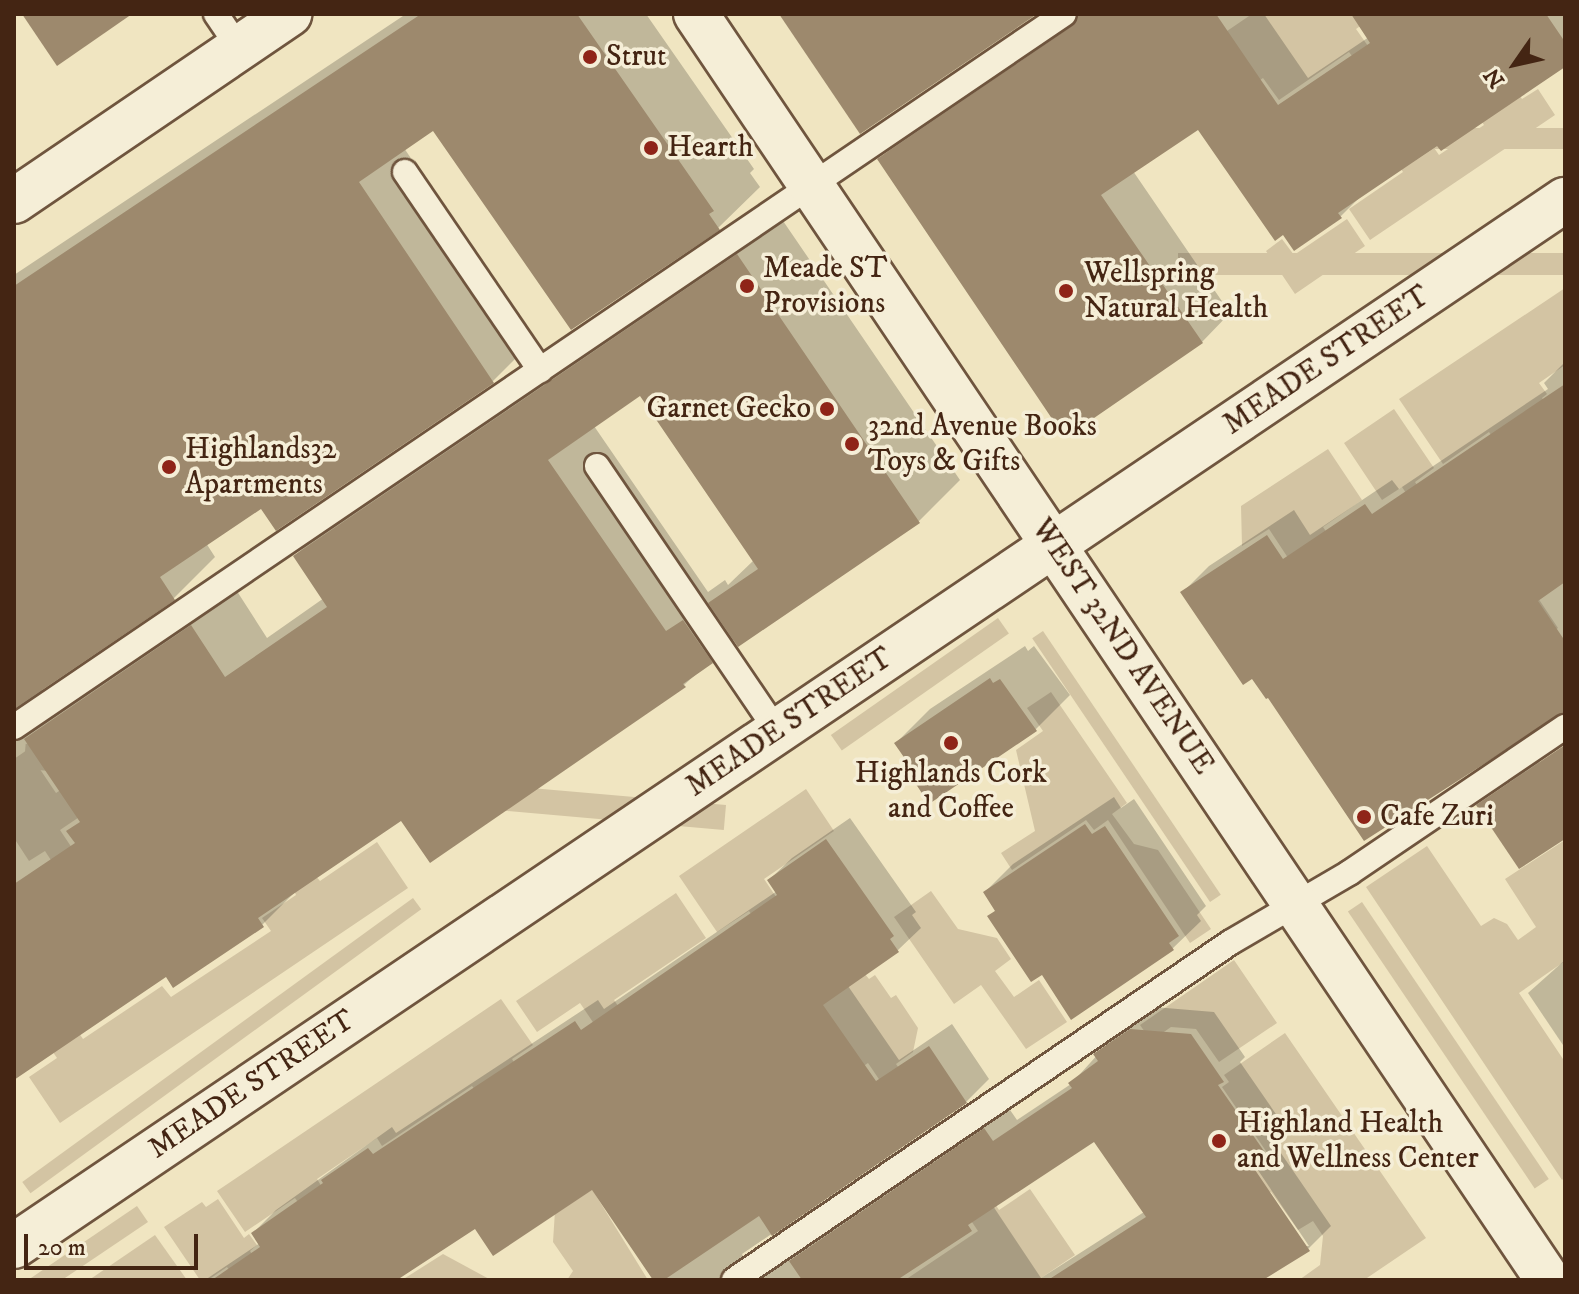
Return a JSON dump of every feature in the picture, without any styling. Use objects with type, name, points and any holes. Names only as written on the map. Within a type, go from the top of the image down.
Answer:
[{"type":"street","points":[[14,201],[228,31],[289,14]]},
{"type":"street","name":"WEST 32ND AVENUE","points":[[696,14],[1549,1274]]},
{"type":"street","name":"MEADE STREET","points":[[14,1246],[1565,200]]},
{"type":"lane","points":[[14,727],[1064,14]]},
{"type":"lane","points":[[405,172],[540,370]]},
{"type":"lane","points":[[597,466],[777,731]]},
{"type":"lane","points":[[734,1280],[1231,942],[1349,873],[1565,727]]},
{"type":"shaded area","points":[[1252,14],[1378,14],[1356,29],[1368,46],[1352,56],[1349,52],[1279,100],[1263,78],[1221,106],[1227,31]]},
{"type":"shaded area","points":[[1513,86],[1522,99],[1538,89],[1555,115],[1370,240],[1349,209],[1403,172],[1375,131],[1430,142],[1439,155],[1484,125],[1476,113]]},
{"type":"shaded area","points":[[1242,128],[1565,128],[1565,149],[1242,149]]},
{"type":"shaded area","points":[[1347,219],[1365,246],[1295,294],[1266,251],[1282,239],[1294,255]]},
{"type":"shaded area","points":[[1178,253],[1565,253],[1565,275],[1178,275]]},
{"type":"shaded area","points":[[1565,288],[1565,365],[1539,383],[1547,394],[1542,398],[1565,432],[1515,470],[1489,432],[1443,464],[1399,399]]},
{"type":"shaded area","points":[[1394,409],[1434,468],[1415,482],[1460,549],[1534,592],[1558,628],[1532,646],[1475,596],[1402,487],[1382,500],[1344,443]]},
{"type":"shaded area","points":[[1328,449],[1362,500],[1323,527],[1394,633],[1315,599],[1269,529],[1242,546],[1241,506]]},
{"type":"shaded area","points":[[998,618],[1009,634],[842,751],[831,735]]},
{"type":"shaded area","points":[[1043,631],[1221,895],[1210,902],[1032,638]]},
{"type":"shaded area","points":[[1051,692],[1127,803],[1112,814],[1134,844],[1158,850],[1211,929],[1190,943],[1108,820],[1094,830],[1086,820],[1012,870],[1001,853],[1035,831],[1016,750],[1043,731],[1027,708]]},
{"type":"shaded area","points":[[26,744],[726,805],[724,830],[23,769]]},
{"type":"shaded area","points":[[27,750],[56,793],[85,774],[103,801],[60,830],[82,863],[62,877],[45,851],[29,861],[14,838],[14,759]]},
{"type":"shaded area","points":[[806,789],[834,831],[764,879],[835,984],[860,968],[869,979],[875,975],[891,998],[896,995],[918,1028],[913,1052],[896,1064],[927,1110],[908,1122],[868,1063],[831,1088],[809,998],[749,911],[717,932],[679,876]]},
{"type":"shaded area","points":[[1565,840],[1565,961],[1519,993],[1565,1062],[1565,1177],[1562,1180],[1366,887],[1427,846],[1481,926],[1494,918],[1507,924],[1518,940],[1536,927],[1505,879]]},
{"type":"shaded area","points":[[377,842],[408,888],[60,1123],[29,1077],[57,1058],[48,1045],[75,1027],[83,1039],[162,986],[171,997],[271,931],[262,918],[296,895],[293,888],[314,874],[320,881]]},
{"type":"shaded area","points":[[931,891],[958,929],[997,938],[1011,959],[995,971],[1014,997],[1039,980],[1067,1022],[1026,1049],[981,985],[954,1004],[894,917]]},
{"type":"shaded area","points":[[676,893],[706,938],[614,1000],[699,1126],[674,1142],[580,1003],[537,1032],[516,1001]]},
{"type":"shaded area","points":[[413,898],[421,909],[30,1193],[22,1182]]},
{"type":"shaded area","points":[[1362,902],[1549,1179],[1535,1188],[1348,912]]},
{"type":"shaded area","points":[[1234,960],[1277,1023],[1219,1062],[1196,1029],[1171,1027],[1151,1041],[1140,1025]]},
{"type":"shaded area","points":[[501,999],[533,1045],[512,1059],[648,1280],[567,1280],[573,1271],[553,1242],[556,1195],[472,1086],[382,1146],[377,1138],[317,1179],[328,1197],[306,1214],[295,1198],[245,1232],[217,1191]]},
{"type":"shaded area","points":[[1285,1033],[1426,1238],[1364,1280],[1299,1280],[1320,1265],[1323,1236],[1313,1221],[1298,1230],[1271,1192],[1247,1208],[1228,1181],[1268,1154],[1222,1087],[1229,1082],[1224,1075]]},
{"type":"shaded area","points":[[966,1159],[999,1210],[1030,1189],[1075,1255],[1038,1280],[905,1280],[978,1231],[941,1176]]},
{"type":"shaded area","points":[[218,1199],[244,1238],[249,1234],[257,1245],[250,1251],[269,1280],[236,1280],[227,1267],[208,1280],[200,1280],[164,1227],[202,1202],[206,1207]]},
{"type":"shaded area","points":[[137,1206],[148,1222],[62,1280],[28,1280]]},
{"type":"shaded area","points":[[155,1235],[187,1280],[89,1280]]},
{"type":"shaded area","points":[[443,1254],[491,1280],[402,1280]]},
{"type":"building","points":[[22,14],[132,14],[57,66]]},
{"type":"building","name":"Highlands32 Apartments","points":[[421,14],[577,14],[714,211],[709,214],[720,230],[571,330],[433,131],[359,182],[494,383],[276,531],[261,509],[160,577],[175,600],[14,709],[14,286]]},
{"type":"building","points":[[779,14],[1037,14],[860,134]]},
{"type":"building","points":[[1079,14],[1216,14],[1278,105],[1370,43],[1351,14],[1546,14],[1565,42],[1565,67],[1441,151],[1437,146],[1338,213],[1342,218],[1294,251],[1283,235],[1275,241],[1198,130],[1101,195],[1203,343],[1065,438],[877,159],[1072,26]]},
{"type":"building","points":[[737,254],[920,523],[738,647],[708,603],[758,569],[640,396],[548,460],[666,631],[683,620],[713,663],[683,684],[686,687],[430,863],[401,821],[258,918],[264,927],[173,988],[166,977],[14,1080],[14,884],[75,843],[66,831],[80,822],[24,739],[191,625],[225,677],[327,607],[293,556]]},
{"type":"building","points":[[1565,384],[1565,582],[1538,601],[1565,641],[1565,712],[1364,841],[1268,698],[1252,679],[1243,685],[1180,592],[1267,535],[1283,559],[1365,504],[1372,514]]},
{"type":"building","points":[[990,678],[993,683],[1000,679],[1037,731],[929,804],[904,766],[908,763],[894,743]]},
{"type":"building","points":[[1565,745],[1565,839],[1519,869],[1476,805]]},
{"type":"building","points":[[1085,824],[1092,834],[1105,826],[1179,936],[1169,943],[1174,950],[1071,1020],[1042,975],[1031,982],[987,916],[995,911],[983,892]]},
{"type":"building","points":[[826,839],[894,936],[890,939],[899,952],[823,1005],[876,1081],[929,1046],[967,1103],[772,1236],[759,1216],[664,1280],[653,1280],[592,1190],[493,1256],[475,1229],[397,1280],[212,1280],[260,1247],[251,1233],[323,1183],[321,1180],[368,1148],[373,1154],[575,1021],[581,1030],[777,895],[767,880]]},
{"type":"building","points":[[1130,1029],[1191,1034],[1224,1082],[1218,1085],[1266,1154],[1251,1164],[1310,1251],[1263,1280],[1048,1280],[1146,1217],[1094,1142],[968,1225],[972,1231],[897,1280],[802,1280],[789,1261],[984,1128],[993,1141],[1072,1088],[1068,1083],[1098,1061],[1093,1054]]},
{"type":"place","name":"Strut","points":[[590,57]]},
{"type":"place","name":"Hearth","points":[[651,148]]},
{"type":"place","name":"Meade ST Provisions","points":[[747,286]]},
{"type":"place","name":"Wellspring Natural Health","points":[[1066,291]]},
{"type":"place","name":"Garnet Gecko","points":[[827,409]]},
{"type":"place","name":"32nd Avenue Books Toys & Gifts","points":[[852,444]]},
{"type":"place","name":"Highlands32 Apartments","points":[[169,467]]},
{"type":"place","name":"Highlands Cork and Coffee","points":[[951,743]]},
{"type":"place","name":"Cafe Zuri","points":[[1364,817]]},
{"type":"place","name":"Highland Health and Wellness Center","points":[[1219,1141]]}]
